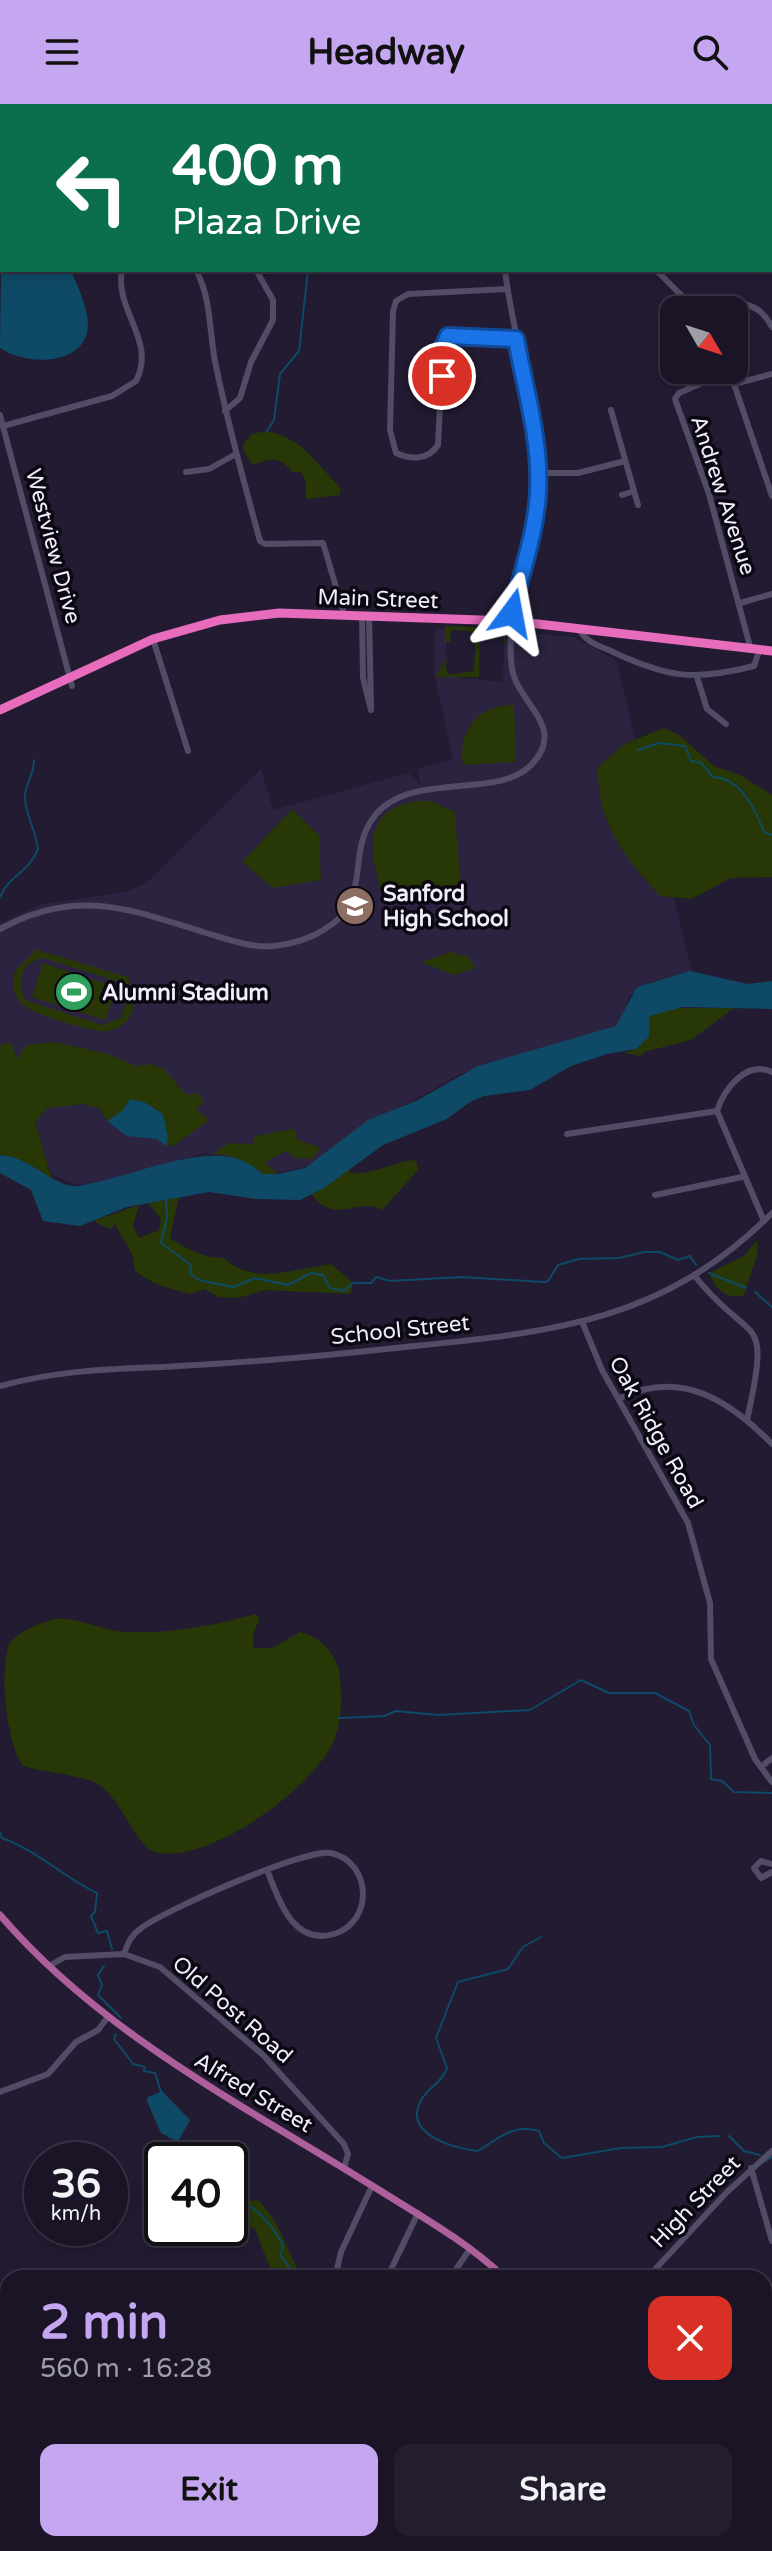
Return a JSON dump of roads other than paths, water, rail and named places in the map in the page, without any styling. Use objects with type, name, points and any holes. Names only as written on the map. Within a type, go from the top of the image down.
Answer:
[{"type":"highway","name":"Main Street","points":[[0,710],[72,682],[153,639],[242,616],[344,614],[512,621],[772,651]]},
{"type":"main road","name":"Alfred Street","points":[[0,1915],[49,1966],[108,2017],[180,2068],[418,2213],[495,2270]]},
{"type":"street","points":[[3,426],[112,396],[136,381],[143,351],[122,295],[122,272]]},
{"type":"street","points":[[197,272],[206,294],[225,411],[260,541],[264,544],[323,543],[344,614]]},
{"type":"street","points":[[225,411],[240,398],[251,362],[274,317],[272,296],[257,272]]},
{"type":"street","points":[[0,929],[40,911],[86,904],[122,907],[254,946],[290,944],[324,930],[343,917],[351,905],[365,834],[384,806],[406,794],[515,775],[538,756],[544,729],[538,713],[514,678],[512,621],[536,519],[539,473],[505,272]]},
{"type":"street","points":[[661,272],[685,299],[749,304],[761,311],[772,327]]},
{"type":"street","points":[[507,289],[408,294],[396,301],[393,311],[390,430],[396,453],[426,457],[438,445],[443,347],[447,338],[454,335],[516,339]]},
{"type":"street","points":[[748,380],[772,374]]},
{"type":"street","name":"Andrew Avenue","points":[[701,384],[676,396],[755,651]]},
{"type":"street","points":[[734,384],[772,496]]},
{"type":"street","points":[[611,410],[638,505]]},
{"type":"street","name":"Westview Drive","points":[[0,415],[72,682]]},
{"type":"street","points":[[602,424],[614,421]]},
{"type":"street","points":[[186,472],[209,469],[236,454]]},
{"type":"street","points":[[539,473],[578,473],[625,461]]},
{"type":"street","points":[[622,495],[634,491]]},
{"type":"street","points":[[740,603],[772,594]]},
{"type":"street","points":[[365,615],[371,710],[363,678],[365,615]]},
{"type":"street","points":[[579,628],[588,640],[651,669],[697,677],[754,666],[755,651]]},
{"type":"street","points":[[153,639],[188,751]]},
{"type":"street","points":[[697,677],[707,709],[726,724]]},
{"type":"street","points":[[764,1221],[742,1177],[717,1111],[723,1093],[738,1078],[758,1069],[772,1072]]},
{"type":"street","points":[[567,1134],[717,1111]]},
{"type":"street","points":[[655,1195],[742,1177]]},
{"type":"street","name":"School Street","points":[[0,1386],[63,1372],[335,1355],[536,1333],[583,1324],[639,1305],[694,1275],[772,1213]]},
{"type":"street","points":[[694,1275],[711,1297],[747,1321],[762,1341],[764,1363],[747,1420]]},
{"type":"street","name":"Oak Ridge Road","points":[[583,1324],[592,1351],[688,1523],[710,1603],[711,1659],[761,1767],[772,1782]]},
{"type":"street","points":[[620,1398],[652,1387],[686,1387],[715,1397],[747,1420],[772,1444]]},
{"type":"street","points":[[761,1767],[772,1758]]},
{"type":"street","points":[[124,1954],[133,1935],[149,1921],[267,1870],[314,1853],[336,1854],[348,1861],[361,1879],[363,1895],[360,1911],[349,1925],[334,1934],[305,1932],[287,1917],[267,1870]]},
{"type":"street","points":[[772,1864],[761,1861],[754,1868],[761,1878],[772,1872]]},
{"type":"street","name":"Old Post Road","points":[[49,1966],[65,1957],[124,1954],[150,1962],[171,1975],[273,2064],[344,2144],[348,2154],[344,2168]]},
{"type":"street","points":[[0,2092],[48,2074],[76,2042],[98,2030],[108,2017]]},
{"type":"street","name":"High Street","points":[[655,2270],[751,2168],[772,2151]]},
{"type":"street","points":[[751,2168],[772,2241]]},
{"type":"street","points":[[337,2270],[341,2252],[372,2186]]},
{"type":"street","points":[[391,2270],[418,2213]]},
{"type":"street","points":[[456,2270],[470,2249]]},
{"type":"water","points":[[1,272],[72,272],[88,318],[85,339],[77,349],[53,359],[39,360],[11,354],[0,348]]},
{"type":"water","points":[[690,971],[748,984],[772,981],[772,1009],[683,1007],[650,1016],[649,1037],[636,1049],[607,1054],[571,1066],[530,1090],[484,1096],[470,1102],[447,1119],[383,1145],[324,1188],[300,1200],[256,1199],[209,1192],[127,1207],[80,1226],[43,1221],[31,1190],[0,1173],[0,1155],[21,1160],[64,1184],[75,1186],[204,1156],[246,1162],[262,1174],[305,1168],[368,1120],[418,1100],[478,1066],[616,1026],[637,987]]},
{"type":"water","points":[[130,1099],[144,1102],[163,1114],[168,1137],[166,1146],[157,1139],[127,1136],[107,1121],[122,1111]]},
{"type":"water","points":[[162,2091],[190,2120],[178,2142],[161,2133],[148,2097]]},
{"type":"waterway","points":[[267,431],[274,420],[280,374],[299,351],[308,272]]},
{"type":"waterway","points":[[638,750],[659,743],[685,746],[691,761],[701,763],[713,777],[732,783],[746,796],[764,832],[772,835]]},
{"type":"waterway","points":[[0,897],[9,883],[34,858],[38,849],[25,797],[34,760]]},
{"type":"waterway","points":[[166,1200],[167,1217],[161,1243],[191,1265],[190,1274],[199,1280],[233,1287],[255,1278],[288,1285],[311,1273],[323,1275],[330,1288],[344,1291],[353,1283],[371,1283],[376,1277],[390,1281],[462,1277],[544,1282],[548,1281],[558,1265],[579,1259],[619,1258],[644,1252],[660,1252],[678,1260],[690,1256],[696,1265]]},
{"type":"waterway","points":[[709,1273],[746,1288]]},
{"type":"waterway","points":[[755,1292],[772,1307]]},
{"type":"waterway","points":[[339,1718],[384,1716],[396,1711],[438,1715],[530,1710],[581,1680],[609,1693],[655,1693],[689,1711],[694,1725],[710,1745],[711,1779],[722,1781],[734,1792],[772,1793]]},
{"type":"waterway","points":[[0,1833],[2,1838],[97,1893],[95,1912],[91,1916],[98,1933],[107,1931],[112,1949]]},
{"type":"waterway","points":[[541,1937],[523,1947],[508,1969],[458,1982],[436,2038],[447,2068],[442,2078],[423,2097],[417,2113],[419,2123],[426,2131],[446,2143],[478,2151],[506,2134],[530,2129],[539,2131],[544,2143],[562,2158],[621,2148],[662,2147],[697,2137],[720,2136]]},
{"type":"waterway","points":[[104,1966],[98,1975],[102,1985],[98,1995],[121,2018]]},
{"type":"waterway","points":[[116,2034],[114,2039],[133,2064],[155,2073],[161,2092]]},
{"type":"waterway","points":[[729,2136],[744,2151],[760,2155]]},
{"type":"waterway","points":[[766,2161],[772,2157]]},
{"type":"waterway","points":[[248,2205],[275,2232],[283,2246],[280,2255],[291,2270]]},
{"type":"place","name":"Sanford High School","points":[[355,906]]},
{"type":"place","name":"Alumni Stadium","points":[[74,992]]}]
